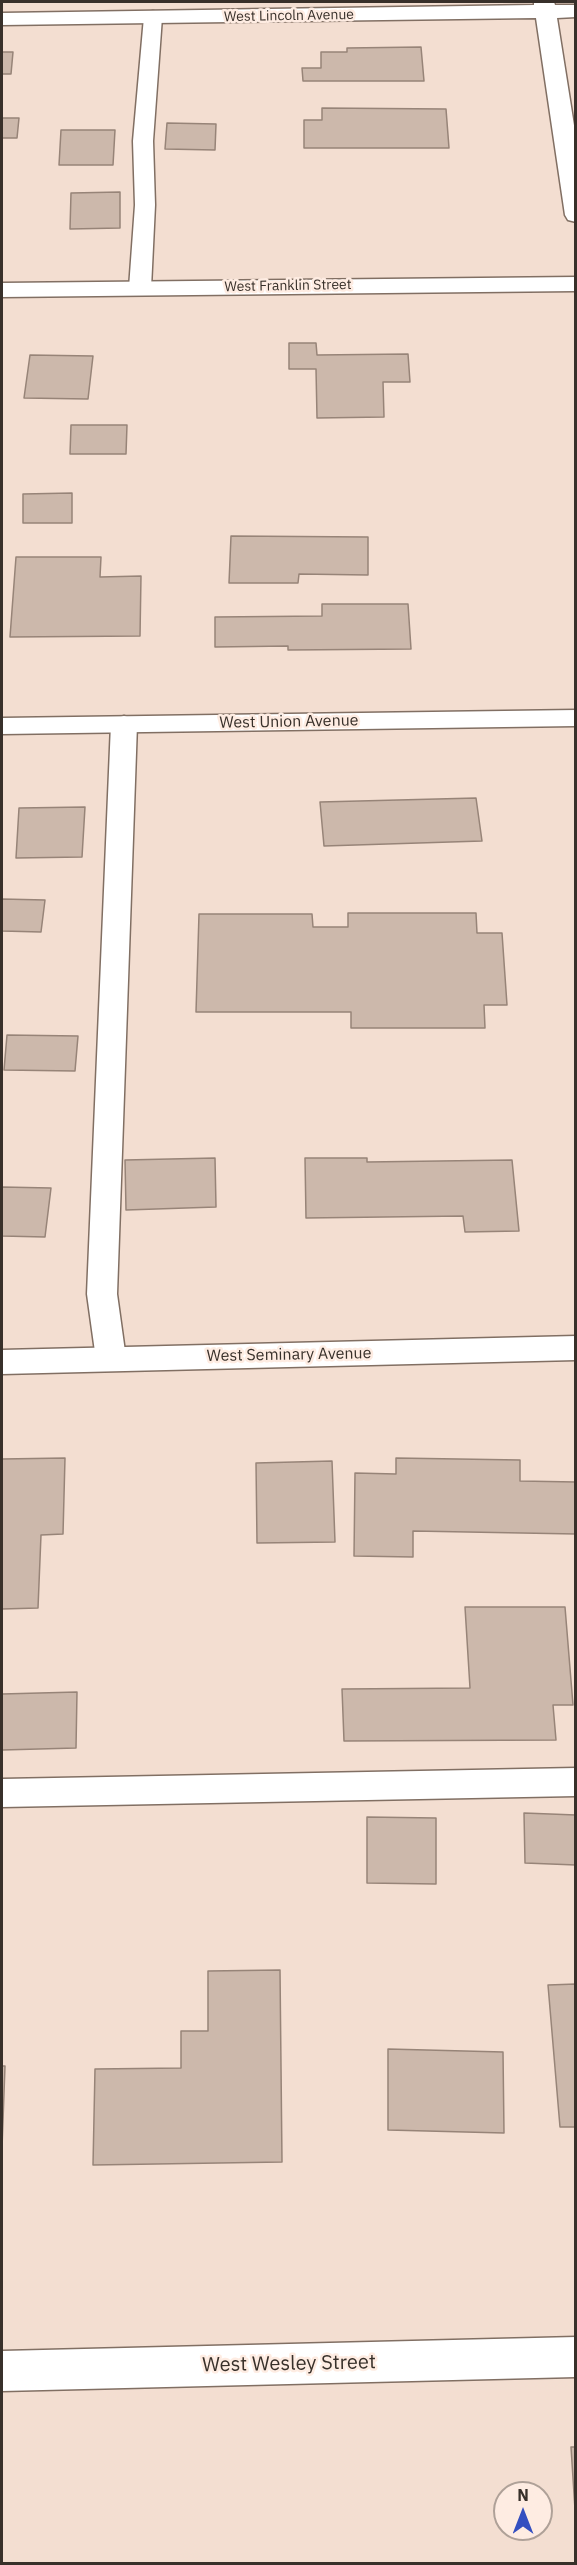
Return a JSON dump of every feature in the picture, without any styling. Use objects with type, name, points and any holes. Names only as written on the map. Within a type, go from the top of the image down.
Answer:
[{"type":"street","name":"West Lincoln Avenue","points":[[2,19],[545,7],[576,11]]},
{"type":"street","points":[[545,7],[576,215]]},
{"type":"street","name":"West Franklin Street","points":[[2,290],[576,284]]},
{"type":"street","name":"West Union Avenue","points":[[2,726],[576,718]]},
{"type":"street","name":"West Seminary Avenue","points":[[2,1362],[576,1348]]},
{"type":"street","name":"West Wesley Street","points":[[2,2371],[576,2357]]},
{"type":"lane","points":[[140,288],[145,204],[143,141],[153,17]]},
{"type":"lane","points":[[111,1359],[102,1294],[124,724]]},
{"type":"lane","points":[[2,1793],[576,1782]]},
{"type":"building","points":[[421,47],[424,81],[303,81],[302,68],[321,68],[321,52],[347,52],[347,48]]},
{"type":"building","points":[[2,52],[13,52],[11,74],[2,74]]},
{"type":"building","points":[[322,108],[446,109],[449,148],[304,148],[304,120],[322,120]]},
{"type":"building","points":[[2,118],[19,118],[17,138],[2,138]]},
{"type":"building","points":[[167,123],[216,124],[215,150],[165,149]]},
{"type":"building","points":[[61,130],[115,130],[113,165],[59,165]]},
{"type":"building","points":[[120,192],[120,228],[70,229],[71,193]]},
{"type":"building","points":[[289,343],[316,343],[317,355],[408,354],[410,382],[383,382],[384,417],[317,418],[316,369],[289,369]]},
{"type":"building","points":[[30,355],[93,356],[88,399],[24,398]]},
{"type":"building","points":[[71,425],[127,425],[126,454],[70,454]]},
{"type":"building","points":[[72,493],[72,523],[23,523],[23,494]]},
{"type":"building","points":[[231,536],[368,537],[368,575],[299,574],[298,583],[229,583]]},
{"type":"building","points":[[16,557],[101,557],[100,577],[141,576],[140,636],[10,637]]},
{"type":"building","points":[[322,604],[408,604],[411,649],[288,650],[288,646],[215,647],[215,617],[322,616]]},
{"type":"building","points":[[476,798],[482,841],[324,846],[320,802]]},
{"type":"building","points":[[85,807],[82,857],[16,858],[19,808]]},
{"type":"building","points":[[2,899],[45,900],[41,932],[2,931]]},
{"type":"building","points":[[348,913],[476,913],[477,933],[502,933],[507,1005],[484,1005],[485,1028],[351,1028],[351,1012],[196,1012],[199,914],[312,914],[313,927],[348,927]]},
{"type":"building","points":[[7,1035],[78,1036],[75,1071],[4,1070]]},
{"type":"building","points":[[215,1158],[216,1207],[126,1210],[125,1160]]},
{"type":"building","points":[[305,1158],[367,1158],[367,1162],[512,1160],[519,1231],[465,1232],[463,1216],[306,1218]]},
{"type":"building","points":[[2,1187],[51,1188],[45,1237],[2,1236]]},
{"type":"building","points":[[65,1458],[63,1534],[41,1535],[38,1608],[2,1609],[2,1459]]},
{"type":"building","points":[[396,1458],[520,1460],[520,1481],[576,1482],[576,1534],[413,1531],[413,1557],[354,1556],[355,1473],[396,1474]]},
{"type":"building","points":[[332,1461],[335,1542],[257,1543],[256,1463]]},
{"type":"building","points":[[465,1607],[565,1607],[573,1705],[553,1705],[556,1740],[344,1741],[342,1689],[470,1688]]},
{"type":"building","points":[[77,1692],[76,1748],[2,1750],[2,1694]]},
{"type":"building","points":[[524,1813],[576,1815],[576,1865],[525,1863]]},
{"type":"building","points":[[367,1817],[436,1818],[436,1884],[367,1883]]},
{"type":"building","points":[[280,1970],[282,2162],[93,2165],[95,2069],[181,2068],[181,2031],[208,2031],[208,1971]]},
{"type":"building","points":[[576,1984],[576,2127],[560,2127],[548,1985]]},
{"type":"building","points":[[388,2049],[503,2052],[504,2133],[388,2130]]},
{"type":"building","points":[[2,2066],[5,2066],[2,2148]]},
{"type":"building","points":[[571,2447],[576,2447],[576,2525]]}]
